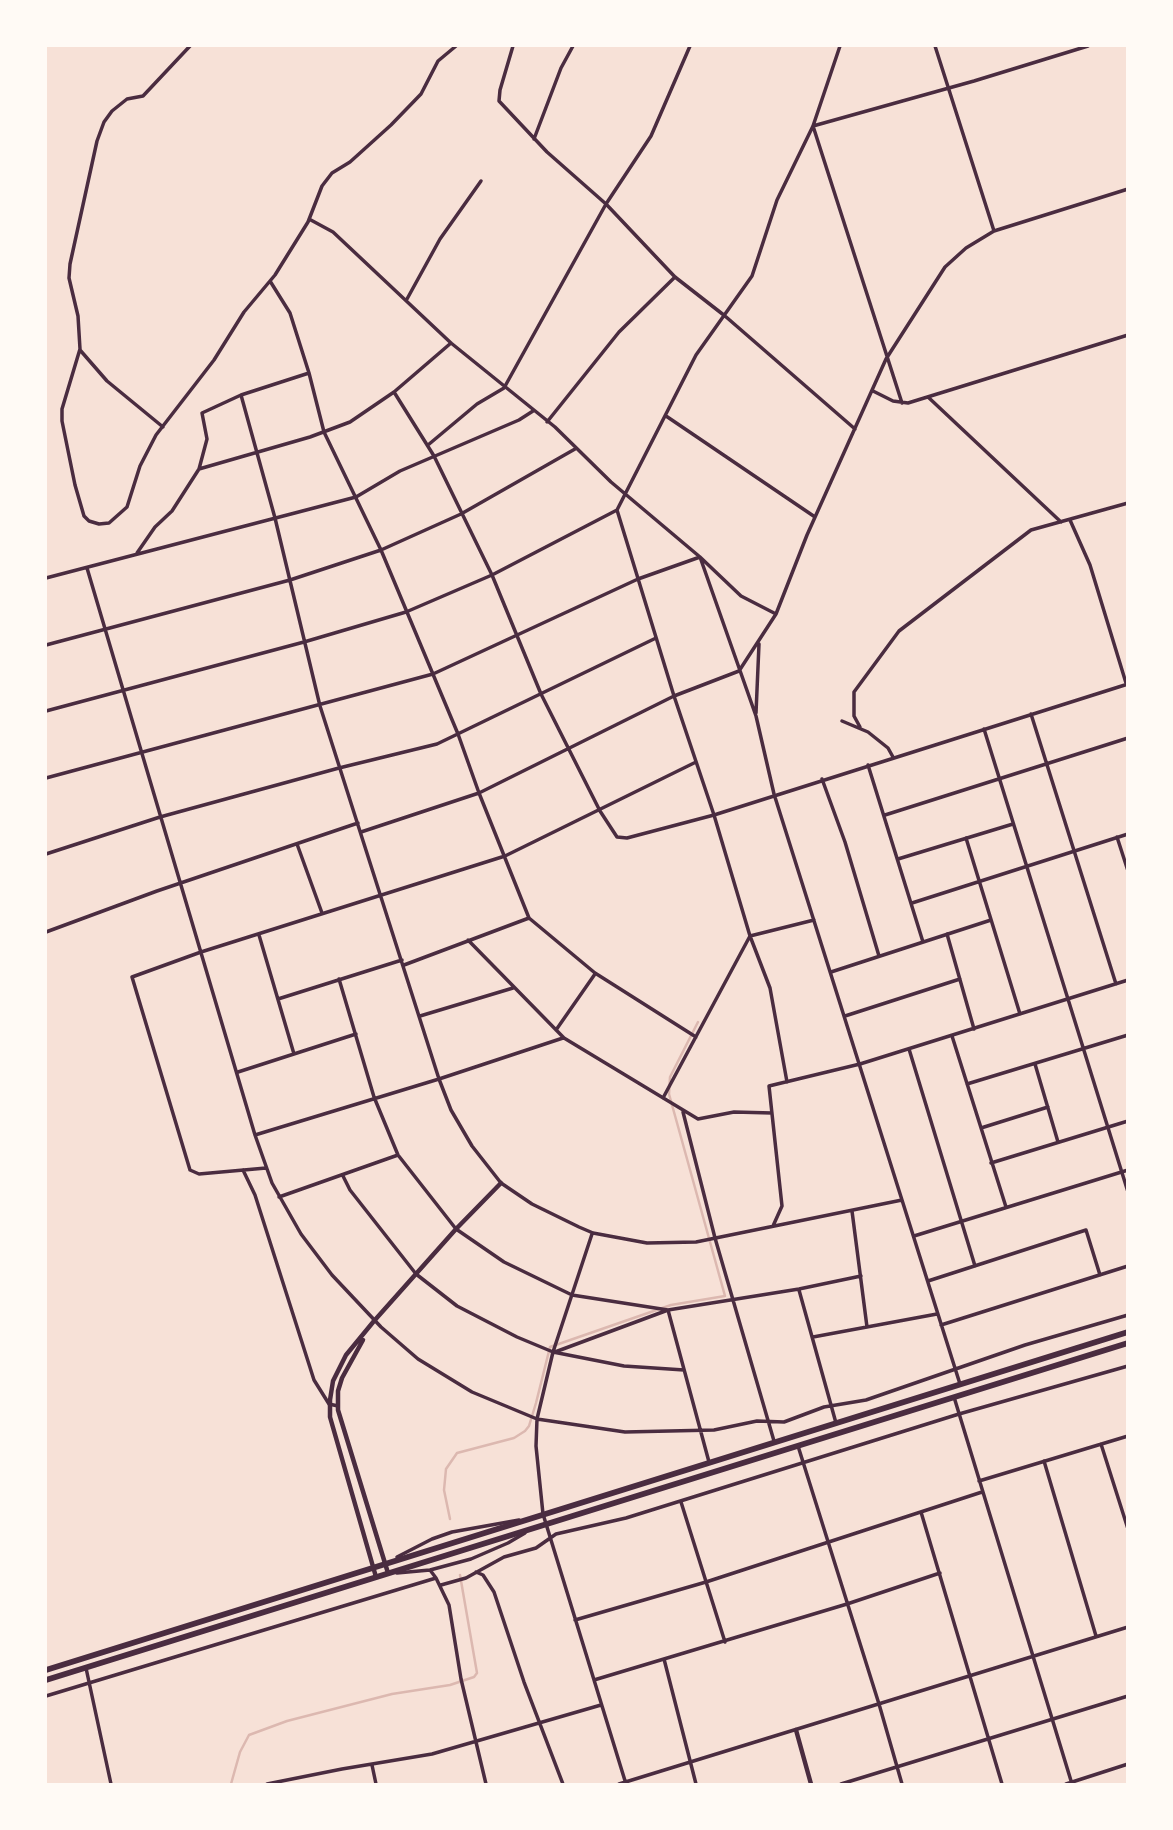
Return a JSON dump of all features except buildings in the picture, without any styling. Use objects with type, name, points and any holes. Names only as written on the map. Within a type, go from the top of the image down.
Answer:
[{"type":"highway","points":[[46,1670],[1128,1332]]},
{"type":"highway","points":[[46,1680],[1128,1343]]},
{"type":"street","points":[[190,46],[143,96],[127,99],[112,111],[101,132],[70,264],[69,278],[78,316],[80,349],[62,410],[62,421],[84,516],[99,524],[109,523],[127,507],[140,467],[156,435],[214,360],[244,312],[270,281],[309,219],[322,186],[332,173],[350,162],[421,94],[438,61],[456,46]]},
{"type":"street","points":[[513,46],[499,101],[534,139],[606,204],[675,277],[855,429]]},
{"type":"street","points":[[534,139],[561,68],[573,46]]},
{"type":"street","points":[[428,445],[477,404],[504,388],[606,204],[651,136],[690,46]]},
{"type":"street","points":[[46,710],[304,642],[406,612],[492,575],[617,510],[696,355],[752,276],[777,200],[813,126],[840,46]]},
{"type":"street","points":[[935,46],[994,231]]},
{"type":"street","points":[[813,126],[1088,46]]},
{"type":"street","points":[[813,126],[902,403]]},
{"type":"street","points":[[407,299],[440,239],[481,181]]},
{"type":"street","points":[[361,832],[479,793],[674,696],[739,671],[776,614],[815,517],[886,359],[945,267],[966,248],[994,231],[1128,189]]},
{"type":"street","points":[[309,219],[333,232],[451,343],[547,422],[741,596],[776,614]]},
{"type":"street","points":[[547,422],[619,332],[675,277]]},
{"type":"street","points":[[270,281],[290,313],[324,432],[381,550],[458,734],[529,918],[595,973],[696,1037]]},
{"type":"street","points":[[872,391],[902,403],[1128,335]]},
{"type":"street","points":[[199,470],[350,422],[394,392],[451,343]]},
{"type":"street","points":[[80,349],[107,381],[163,427]]},
{"type":"street","points":[[136,555],[155,527],[172,511],[199,470],[207,439],[202,413],[242,395],[309,373]]},
{"type":"street","points":[[394,392],[434,456],[492,575],[541,694],[600,811],[617,837],[622,838],[714,815],[1127,684],[1090,565],[1070,520]]},
{"type":"street","points":[[242,395],[320,706],[439,1079],[451,1110],[472,1146],[501,1183],[532,1204],[593,1233],[647,1243],[690,1243],[902,1200]]},
{"type":"street","points":[[928,397],[1061,522]]},
{"type":"street","points":[[46,578],[356,497],[400,471],[519,420],[533,411]]},
{"type":"street","points":[[666,416],[815,517]]},
{"type":"street","points":[[46,645],[290,580],[381,550],[461,514],[575,449]]},
{"type":"street","points":[[860,727],[854,716],[854,692],[899,631],[1031,530],[1128,503]]},
{"type":"street","points":[[617,510],[674,696],[770,988],[787,1082]]},
{"type":"street","points":[[46,778],[433,674],[638,579],[700,557]]},
{"type":"street","points":[[700,557],[756,716],[774,794],[960,1384]]},
{"type":"street","points":[[87,568],[266,1168],[279,1197],[301,1234],[332,1275],[373,1323],[418,1359],[472,1392],[537,1419],[625,1433],[714,1430],[767,1421],[784,1422],[832,1405],[866,1400],[1025,1345],[1128,1315]]},
{"type":"street","points":[[46,854],[160,817],[438,744],[656,638]]},
{"type":"street","points":[[756,716],[760,642]]},
{"type":"street","points":[[1031,714],[1116,984]]},
{"type":"street","points":[[842,721],[860,727],[885,746],[893,757]]},
{"type":"street","points":[[983,729],[1128,1192]]},
{"type":"street","points":[[885,815],[1128,738]]},
{"type":"street","points":[[266,1168],[199,1174],[190,1170],[132,977],[201,952],[505,856],[696,762]]},
{"type":"street","points":[[868,765],[923,942]]},
{"type":"street","points":[[822,779],[845,842],[879,956]]},
{"type":"street","points":[[46,932],[358,823]]},
{"type":"street","points":[[898,859],[1013,824]]},
{"type":"street","points":[[912,903],[1128,834]]},
{"type":"street","points":[[966,838],[1020,1014]]},
{"type":"street","points":[[1117,838],[1128,871]]},
{"type":"street","points":[[297,844],[322,913]]},
{"type":"street","points":[[278,999],[403,962],[529,918]]},
{"type":"street","points":[[663,1098],[751,936],[814,920]]},
{"type":"street","points":[[831,972],[991,920]]},
{"type":"street","points":[[259,934],[294,1054]]},
{"type":"street","points":[[947,934],[974,1029]]},
{"type":"street","points":[[468,940],[564,1038],[682,1110],[698,1119],[734,1112],[772,1113]]},
{"type":"street","points":[[556,1030],[595,973]]},
{"type":"street","points":[[339,979],[374,1097],[398,1155],[456,1229],[504,1262],[572,1295],[668,1310]]},
{"type":"street","points":[[845,1016],[960,979]]},
{"type":"street","points":[[773,1226],[782,1206],[769,1086],[860,1064],[1128,980]]},
{"type":"street","points":[[420,1016],[513,988]]},
{"type":"street","points":[[238,1072],[356,1034]]},
{"type":"street","points":[[952,1035],[1006,1207]]},
{"type":"street","points":[[967,1084],[1128,1035]]},
{"type":"street","points":[[255,1135],[564,1038]]},
{"type":"street","points":[[909,1049],[975,1266]]},
{"type":"street","points":[[1035,1063],[1058,1142]]},
{"type":"street","points":[[981,1128],[1048,1107]]},
{"type":"street","points":[[682,1110],[732,1300],[774,1441]]},
{"type":"street","points":[[991,1163],[1128,1121]]},
{"type":"street","points":[[279,1197],[398,1155]]},
{"type":"street","points":[[243,1170],[255,1195],[314,1380],[329,1404],[338,1406]]},
{"type":"street","points":[[914,1236],[1128,1170]]},
{"type":"street","points":[[343,1176],[350,1190],[416,1274],[457,1306],[553,1352],[624,1366],[684,1370]]},
{"type":"street","points":[[376,1577],[332,1424],[329,1404],[333,1381],[342,1363],[373,1323],[456,1229],[501,1183]]},
{"type":"street","points":[[852,1210],[867,1327]]},
{"type":"street","points":[[928,1281],[1086,1230],[1100,1275]]},
{"type":"street","points":[[593,1233],[553,1352],[537,1419],[536,1446],[543,1514],[626,1784]]},
{"type":"street","points":[[941,1325],[1128,1266]]},
{"type":"street","points":[[553,1352],[668,1310],[861,1276]]},
{"type":"street","points":[[799,1289],[836,1423]]},
{"type":"street","points":[[668,1310],[709,1462]]},
{"type":"street","points":[[813,1337],[937,1314]]},
{"type":"street","points":[[373,1323],[342,1378],[338,1406],[390,1573],[430,1570],[471,1559],[532,1529]]},
{"type":"street","points":[[441,1585],[476,1572],[495,1561],[536,1548],[551,1536],[681,1502],[959,1414],[1128,1366]]},
{"type":"street","points":[[954,1397],[1070,1784],[1128,1764]]},
{"type":"street","points":[[979,1481],[1128,1436]]},
{"type":"street","points":[[1101,1444],[1128,1529]]},
{"type":"street","points":[[798,1446],[902,1784]]},
{"type":"street","points":[[1044,1461],[1096,1636]]},
{"type":"street","points":[[575,1620],[982,1492]]},
{"type":"street","points":[[681,1502],[725,1642]]},
{"type":"street","points":[[921,1512],[1002,1784]]},
{"type":"street","points":[[430,1570],[441,1585],[449,1605],[486,1784]]},
{"type":"street","points":[[476,1572],[483,1575],[494,1592],[563,1784]]},
{"type":"street","points":[[594,1680],[725,1642],[940,1573]]},
{"type":"street","points":[[46,1696],[436,1578]]},
{"type":"street","points":[[619,1784],[1128,1627]]},
{"type":"street","points":[[664,1659],[696,1784]]},
{"type":"street","points":[[86,1668],[111,1784]]},
{"type":"street","points":[[841,1784],[1128,1696]]},
{"type":"street","points":[[267,1784],[432,1754],[601,1705]]},
{"type":"street","points":[[796,1730],[811,1784]]},
{"type":"street","points":[[372,1765],[376,1784]]},
{"type":"waterway","points":[[450,1519],[444,1490],[446,1469],[457,1453],[514,1438],[525,1431],[536,1403],[550,1347],[671,1305],[725,1296],[669,1094],[670,1077],[698,1022]]},
{"type":"waterway","points":[[231,1784],[240,1752],[249,1735],[287,1721],[392,1694],[450,1685],[474,1677],[477,1673],[460,1575]]}]
